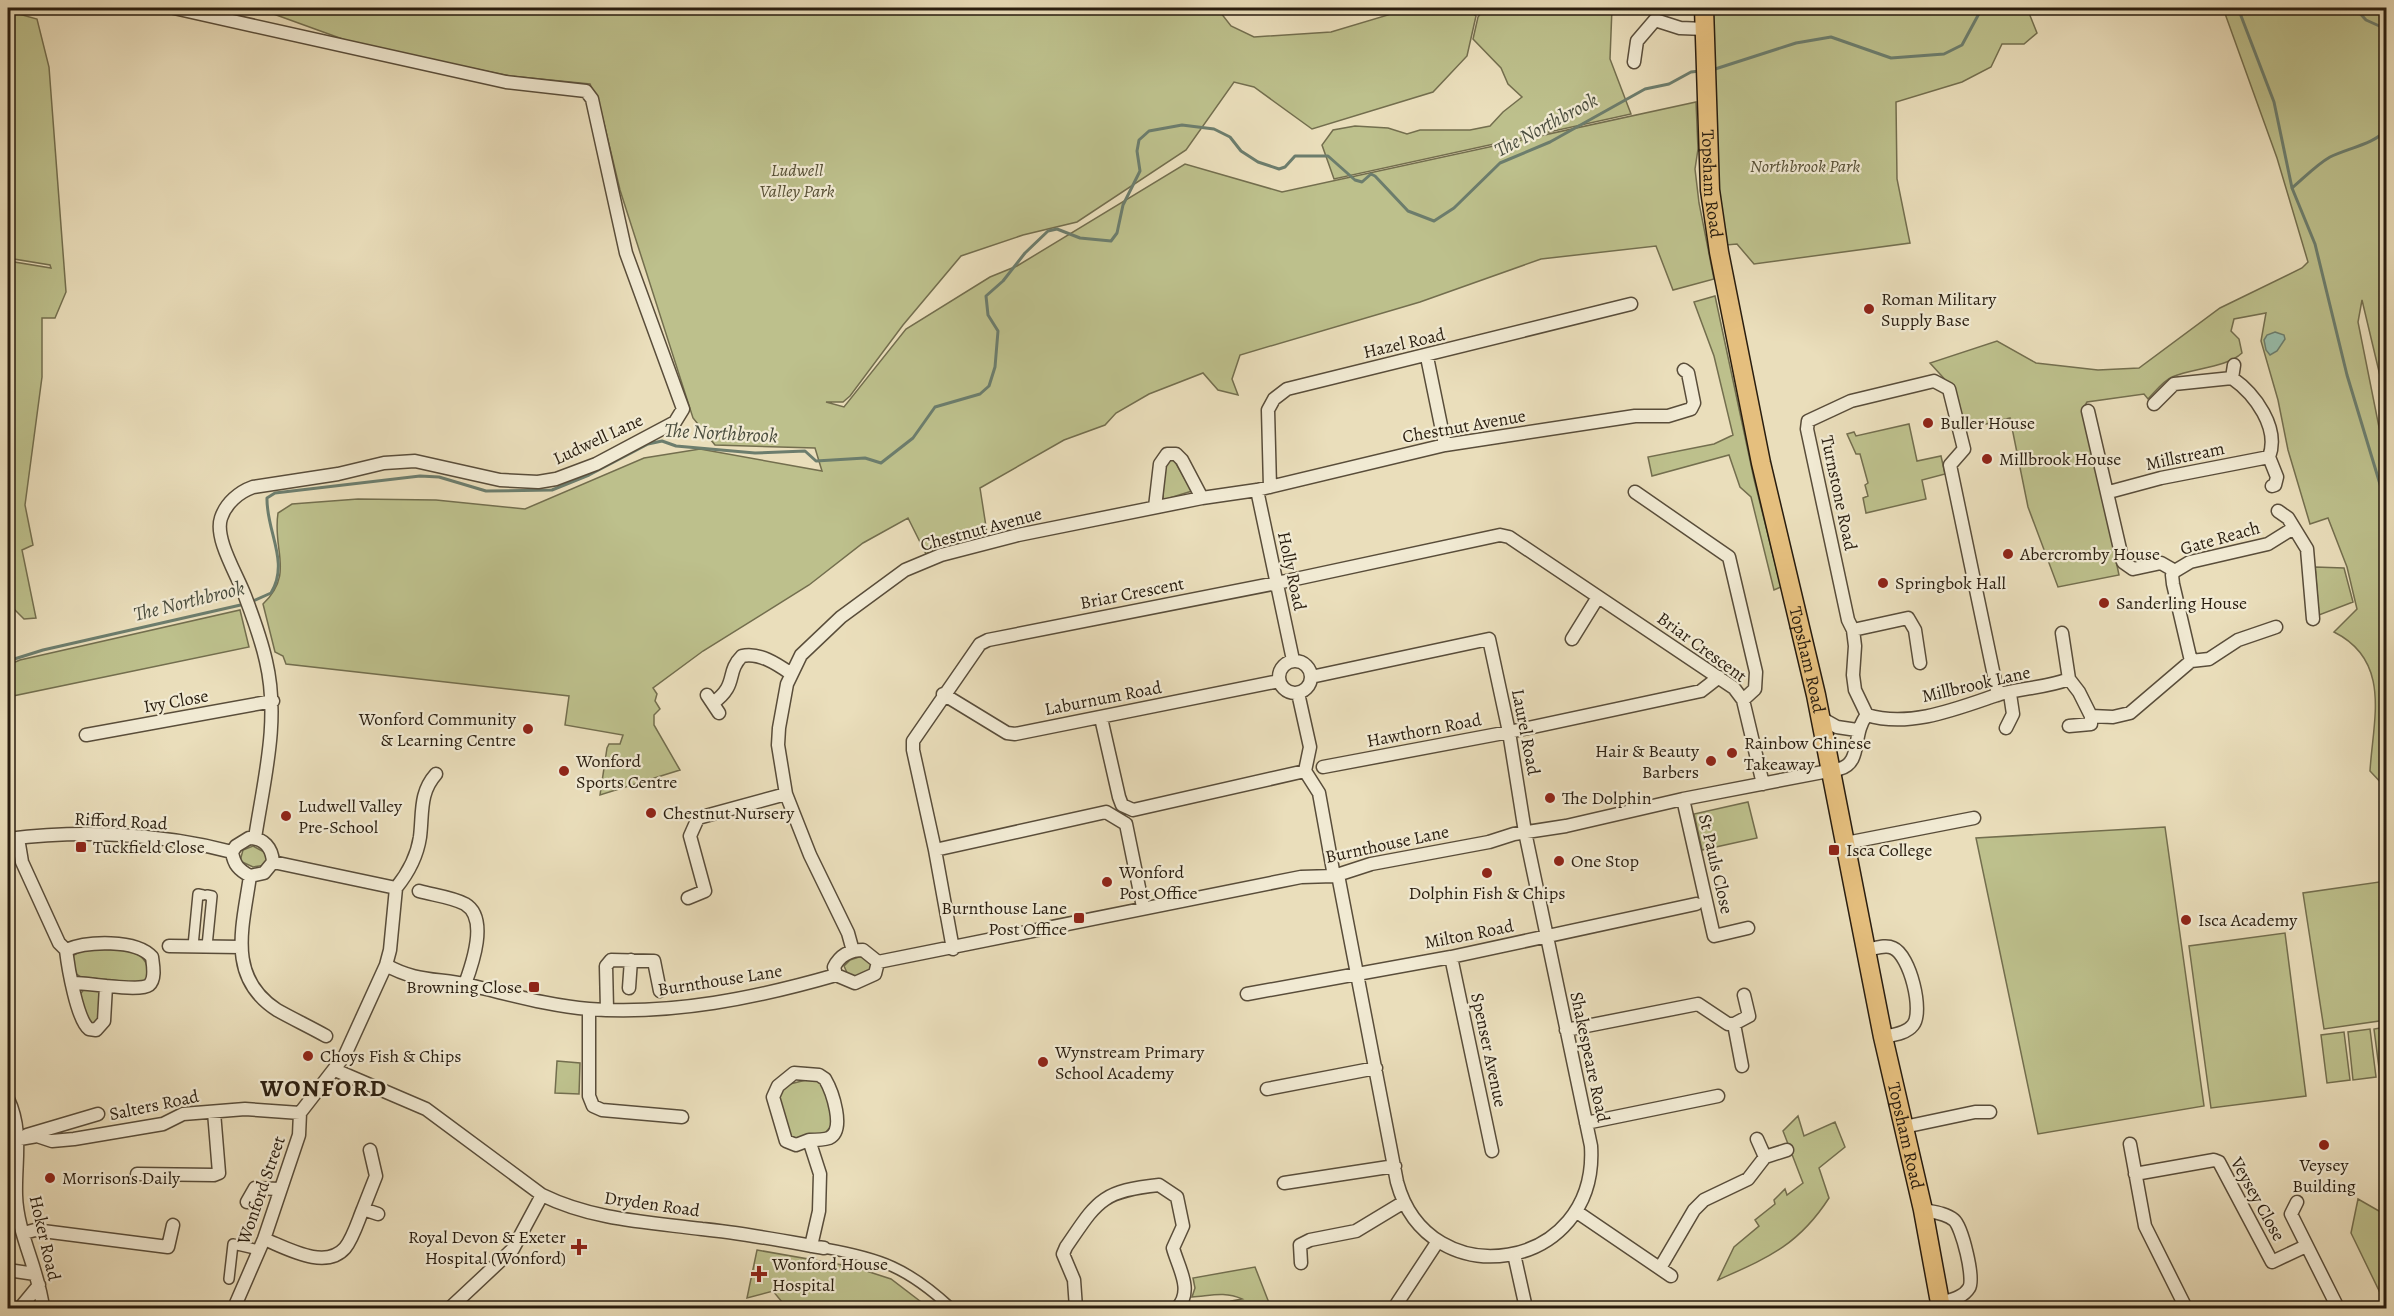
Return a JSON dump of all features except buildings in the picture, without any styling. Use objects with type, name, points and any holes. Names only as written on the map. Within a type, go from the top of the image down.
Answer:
[{"type":"main road","name":"Topsham Road","points":[[1704,8],[1710,190],[1719,252],[1761,463],[1821,718],[1882,1037],[1923,1209],[1941,1306]]},
{"type":"street","name":"Ludwell Lane","points":[[174,8],[382,56],[517,84],[586,91],[592,99],[626,253],[683,409],[680,417],[669,426],[596,464],[556,479],[529,482],[500,480],[431,464],[407,462],[384,463],[241,491],[221,518],[221,526],[230,561],[245,594],[266,660],[273,701],[273,726],[255,838]]},
{"type":"street","points":[[1634,62],[1636,41],[1655,20],[1680,28],[1705,29]]},
{"type":"street","name":"Hazel Road","points":[[1270,487],[1268,410],[1280,394],[1295,387],[1427,357],[1631,304]]},
{"type":"street","points":[[1427,357],[1445,445]]},
{"type":"street","points":[[2232,378],[2234,365]]},
{"type":"street","name":"Chestnut Avenue","points":[[853,951],[848,933],[810,855],[786,794],[779,735],[790,673],[801,655],[821,633],[905,570],[941,555],[1018,535],[1202,498],[1257,490],[1445,445],[1635,416],[1681,414],[1691,409],[1694,403],[1688,373],[1684,370]]},
{"type":"street","points":[[2154,404],[2174,384],[2232,378],[2258,403],[2273,444],[2270,457],[2277,477],[2272,486]]},
{"type":"street","name":"Turnstone Road","points":[[1866,715],[1855,690],[1852,675],[1855,653],[1853,630],[1848,620],[1834,558],[1807,429],[1808,421],[1851,401],[1934,381],[1949,389],[1964,449],[1950,465],[1955,522],[1996,681],[2013,714],[2006,728]]},
{"type":"street","points":[[2088,411],[2109,492],[2123,562],[2133,569],[2161,563],[2175,571]]},
{"type":"street","points":[[1155,507],[1160,464],[1167,454],[1176,454],[1182,460],[1202,498]]},
{"type":"street","name":"Millstream","points":[[2109,492],[2161,478],[2270,457]]},
{"type":"street","name":"Holly Road","points":[[1257,490],[1293,660]]},
{"type":"street","points":[[1635,492],[1729,557],[1756,672],[1755,689],[1743,700]]},
{"type":"street","name":"Gate Reach","points":[[2278,511],[2288,518],[2292,529],[2307,549],[2310,557],[2313,619]]},
{"type":"street","name":"Gate Reach","points":[[2191,661],[2172,575],[2175,571],[2190,562],[2268,544],[2292,529]]},
{"type":"street","name":"Briar Crescent","points":[[953,949],[913,741],[943,694],[977,648],[988,640],[1277,584],[1500,535],[1509,537],[1734,688],[1743,700],[1763,784]]},
{"type":"street","points":[[1572,639],[1598,597]]},
{"type":"street","points":[[1853,630],[1908,618],[1915,630],[1920,663]]},
{"type":"street","points":[[2068,726],[2130,713],[2191,661],[2209,659],[2238,640],[2276,627]]},
{"type":"street","points":[[2062,633],[2069,679],[2079,692],[2091,720]]},
{"type":"street","name":"Laurel Road","points":[[1311,677],[1488,639],[1509,732],[1525,832]]},
{"type":"street","points":[[713,704],[729,690],[735,666],[742,656],[752,655],[778,665],[790,673]]},
{"type":"street","points":[[1293,660],[1308,666],[1311,677],[1308,687],[1298,693],[1284,689],[1279,681],[1283,665],[1293,660]]},
{"type":"street","name":"Hawthorn Road","points":[[1101,718],[1119,797],[1122,805],[1132,810],[1323,767],[1509,732],[1701,691],[1719,677]]},
{"type":"street","name":"Millbrook Lane","points":[[1866,715],[1894,720],[1914,718],[2069,679]]},
{"type":"street","name":"Laburnum Road","points":[[943,694],[1007,733],[1015,734],[1279,681]]},
{"type":"street","points":[[1298,693],[1310,747],[1305,771],[1319,793],[1336,876]]},
{"type":"street","name":"Ivy Close","points":[[86,735],[273,701]]},
{"type":"street","points":[[1831,771],[1845,767],[1852,760],[1857,730],[1866,715]]},
{"type":"street","points":[[1821,718],[1838,727],[1857,730]]},
{"type":"street","name":"Burnthouse Lane","points":[[386,965],[405,976],[465,984],[589,1009],[687,1007],[778,992],[836,975],[844,981],[860,982],[875,974],[878,962],[953,949],[1143,907],[1301,877],[1336,876],[1371,864],[1489,842],[1525,832],[1566,826],[1683,799],[1831,771]]},
{"type":"street","points":[[300,1113],[345,1055],[386,965],[396,888],[412,865],[417,852],[424,790],[436,774]]},
{"type":"street","points":[[688,898],[705,891],[690,836],[691,828],[698,818],[703,814],[786,794]]},
{"type":"street","name":"St Pauls Close","points":[[1683,799],[1714,941],[1748,928]]},
{"type":"street","points":[[935,850],[1106,812],[1126,824],[1143,907]]},
{"type":"street","points":[[1846,843],[1974,818]]},
{"type":"street","name":"Shakespeare Road","points":[[1336,876],[1404,1202],[1421,1227],[1438,1241],[1455,1249],[1480,1255],[1514,1254],[1546,1242],[1577,1212],[1591,1173],[1591,1146],[1525,832]]},
{"type":"street","name":"Rifford Road","points":[[13,839],[62,836],[133,837],[183,842],[232,852]]},
{"type":"street","points":[[255,838],[268,846],[273,862],[264,873],[250,876],[237,867],[232,852],[243,840],[255,838]]},
{"type":"street","points":[[13,839],[59,943],[66,950],[82,1021],[89,1029],[96,1030],[104,1021],[106,986]]},
{"type":"street","points":[[273,862],[396,888]]},
{"type":"street","points":[[250,876],[241,946],[243,967],[248,979],[263,999],[326,1036]]},
{"type":"street","points":[[419,891],[463,903],[475,916],[476,935],[465,984]]},
{"type":"street","points":[[193,946],[198,894],[207,895],[207,946]]},
{"type":"street","name":"Milton Road","points":[[1247,994],[1451,957],[1696,904]]},
{"type":"street","points":[[66,950],[79,944],[133,946],[145,949],[152,957],[152,981],[148,986],[141,988],[106,986],[93,982],[74,983]]},
{"type":"street","points":[[169,946],[241,946]]},
{"type":"street","points":[[1866,950],[1888,946],[1895,949],[1906,959],[1911,977],[1917,1016],[1915,1023],[1905,1031],[1882,1037]]},
{"type":"street","points":[[836,975],[834,967],[837,961],[853,951],[867,951],[878,962]]},
{"type":"street","name":"Spenser Avenue","points":[[1451,957],[1492,1152]]},
{"type":"street","points":[[607,1009],[607,964],[615,959],[654,961],[660,991]]},
{"type":"street","points":[[629,988],[631,960]]},
{"type":"street","points":[[1566,1030],[1698,1004],[1728,1024],[1734,1024],[1749,1016],[1744,995]]},
{"type":"street","points":[[589,1009],[589,1096],[593,1106],[602,1110],[682,1117]]},
{"type":"street","points":[[1734,1024],[1742,1066]]},
{"type":"street","points":[[1267,1089],[1376,1068]]},
{"type":"street","name":"Dryden Road","points":[[335,1070],[426,1108],[542,1195],[599,1216],[633,1223],[703,1229],[824,1248],[875,1259],[902,1269],[925,1285],[951,1308]]},
{"type":"street","points":[[794,1073],[819,1075],[825,1079],[837,1121],[835,1133],[828,1138],[809,1140],[796,1145],[786,1141],[774,1097],[778,1086],[794,1073]]},
{"type":"street","points":[[1586,1123],[1718,1096]]},
{"type":"street","name":"Hoker Road","points":[[8,1099],[13,1112],[16,1195],[42,1308]]},
{"type":"street","name":"Salters Road","points":[[13,1140],[37,1136],[52,1141],[74,1139],[163,1124],[183,1114],[245,1109],[300,1113]]},
{"type":"street","points":[[137,1174],[214,1175],[219,1173],[214,1112]]},
{"type":"street","points":[[1904,1126],[1975,1112],[1990,1112]]},
{"type":"street","name":"Wonford Street","points":[[234,1308],[262,1244],[299,1135],[300,1113]]},
{"type":"street","name":"Salters Road","points":[[13,1140],[41,1129],[98,1114]]},
{"type":"street","points":[[1757,1139],[1765,1157]]},
{"type":"street","points":[[809,1140],[820,1174],[819,1211],[811,1246]]},
{"type":"street","points":[[2130,1144],[2145,1226],[2186,1308]]},
{"type":"street","points":[[229,1279],[233,1244],[262,1244],[308,1256],[322,1257],[337,1254],[347,1244],[376,1176],[370,1150]]},
{"type":"street","points":[[1660,1268],[1699,1205],[1709,1195],[1748,1179],[1765,1157],[1787,1150]]},
{"type":"street","name":"Veysey Close","points":[[2135,1174],[2214,1160],[2219,1162],[2272,1262],[2306,1246]]},
{"type":"street","points":[[1284,1183],[1395,1166]]},
{"type":"street","points":[[1076,1308],[1074,1280],[1063,1254],[1066,1247],[1101,1200],[1112,1194],[1159,1185],[1177,1197],[1184,1219],[1173,1248],[1182,1270],[1185,1293],[1177,1308]]},
{"type":"street","points":[[247,1202],[255,1188],[279,1189]]},
{"type":"street","points":[[450,1308],[513,1249],[542,1195]]},
{"type":"street","points":[[1301,1263],[1300,1245],[1310,1240],[1356,1231],[1404,1202]]},
{"type":"street","name":"Veysey Close","points":[[2297,1202],[2291,1214],[2338,1308]]},
{"type":"street","points":[[363,1209],[378,1214]]},
{"type":"street","points":[[1923,1209],[1949,1217],[1959,1226],[1971,1275],[1971,1285],[1965,1293],[1941,1306]]},
{"type":"street","points":[[1577,1212],[1671,1276]]},
{"type":"street","points":[[24,1233],[35,1230],[168,1246],[173,1225]]},
{"type":"street","points":[[1394,1308],[1438,1241]]},
{"type":"street","points":[[1514,1254],[1526,1308]]},
{"type":"street","points":[[8,1270],[37,1279],[20,1308]]},
{"type":"green space","name":"Ludwell Valley Park","points":[[257,8],[1217,8],[1231,26],[1254,37],[1331,32],[1388,15],[1389,8],[1465,8],[1476,16],[1467,56],[1433,92],[1312,129],[1254,87],[1234,82],[1186,150],[1077,222],[1023,235],[961,256],[903,325],[850,396],[843,402],[826,402],[844,407],[906,329],[990,277],[1017,266],[1185,164],[1282,192],[1696,102],[1698,149],[1695,169],[1699,203],[1714,279],[1673,290],[1656,246],[1541,259],[1420,302],[1240,355],[1232,379],[1238,395],[1218,390],[1203,373],[1149,394],[1116,413],[1105,425],[1064,440],[980,488],[987,533],[964,533],[954,542],[926,554],[908,518],[863,543],[809,585],[703,651],[653,688],[657,694],[655,701],[660,709],[654,715],[654,725],[680,770],[600,795],[607,748],[609,744],[620,744],[623,735],[565,725],[569,696],[286,664],[283,656],[275,652],[263,604],[273,593],[280,572],[278,513],[292,504],[358,499],[436,500],[525,509],[644,458],[700,449],[822,471],[815,448],[715,445],[693,418],[620,190],[600,107],[590,84],[510,76],[359,45]]},
{"type":"green space","points":[[1485,8],[1612,8],[1610,59],[1631,114],[1334,179],[1322,145],[1333,130],[1355,126],[1388,128],[1407,134],[1420,130],[1470,130],[1490,126],[1522,97],[1508,84],[1501,68],[1473,39],[1478,17]]},
{"type":"green space","name":"Northbrook Park","points":[[1711,8],[2027,8],[2037,33],[2024,44],[2002,44],[1991,67],[1962,82],[1896,102],[1897,179],[1910,243],[1754,264],[1737,244],[1726,245],[1718,184]]},
{"type":"green space","points":[[2223,8],[2386,8],[2386,401],[2362,300],[2358,322],[2386,462],[2386,788],[2370,771],[2375,712],[2372,675],[2365,659],[2352,644],[2334,632],[2357,609],[2347,567],[2328,518],[2310,524],[2288,450],[2278,400],[2261,341],[2266,313],[2234,319],[2231,331],[2239,339],[2242,353],[2227,362],[2172,377],[2148,399],[2144,394],[2087,402],[2084,407],[2119,575],[2058,587],[2028,507],[2010,418],[1962,430],[1950,385],[1930,363],[1997,341],[2036,363],[2098,370],[2139,368],[2220,308],[2302,268],[2308,262],[2277,158]]},
{"type":"green space","points":[[8,11],[37,19],[49,67],[66,292],[55,318],[42,318],[42,377],[25,505],[33,545],[22,550],[36,618],[24,619],[8,603],[8,261],[51,268],[50,265],[8,258]]},
{"type":"green space","points":[[1715,296],[1754,479],[1781,587],[1774,590],[1751,497],[1740,487],[1729,455],[1652,476],[1648,457],[1714,444],[1733,435],[1714,356],[1694,302]]},
{"type":"green space","points":[[1909,424],[1917,461],[1941,456],[1945,474],[1922,480],[1926,499],[1866,513],[1863,498],[1868,496],[1865,485],[1868,483],[1860,454],[1856,454],[1847,434],[1854,432],[1856,436]]},
{"type":"green space","points":[[1168,460],[1174,460],[1192,491],[1163,500],[1164,466]]},
{"type":"green space","points":[[2315,567],[2344,568],[2353,602],[2319,615]]},
{"type":"green space","points":[[240,610],[249,647],[8,697],[8,665],[20,660]]},
{"type":"green space","points":[[1748,802],[1757,838],[1702,850],[1694,814]]},
{"type":"green space","points":[[2165,827],[2204,1106],[2038,1134],[1976,838]]},
{"type":"green space","points":[[253,846],[266,853],[268,859],[266,865],[253,867],[240,861],[243,850]]},
{"type":"green space","points":[[2386,881],[2386,1020],[2324,1029],[2303,893]]},
{"type":"green space","points":[[2285,933],[2306,1096],[2211,1108],[2189,946]]},
{"type":"green space","points":[[83,950],[116,950],[137,954],[144,960],[147,969],[146,981],[141,983],[81,977],[75,973],[71,961],[74,955]]},
{"type":"green space","points":[[864,957],[872,963],[872,969],[858,978],[848,975],[844,966],[850,960]]},
{"type":"green space","points":[[85,988],[96,988],[101,992],[98,1023],[91,1024],[78,997]]},
{"type":"green space","points":[[2386,1027],[2386,1076],[2380,1076],[2374,1029]]},
{"type":"green space","points":[[2370,1029],[2376,1077],[2353,1080],[2348,1032]]},
{"type":"green space","points":[[2344,1032],[2350,1080],[2327,1083],[2321,1035]]},
{"type":"green space","points":[[557,1061],[580,1063],[579,1094],[555,1093]]},
{"type":"green space","points":[[810,1079],[817,1081],[825,1089],[833,1121],[825,1133],[814,1139],[801,1141],[788,1138],[778,1096],[786,1085]]},
{"type":"green space","points":[[1798,1116],[1804,1136],[1835,1122],[1845,1147],[1819,1168],[1829,1198],[1805,1228],[1780,1249],[1718,1280],[1734,1247],[1759,1226],[1755,1220],[1775,1204],[1774,1200],[1785,1189],[1787,1195],[1803,1183],[1783,1131]]},
{"type":"green space","points":[[2358,1199],[2386,1215],[2386,1305],[2351,1233]]},
{"type":"green space","points":[[757,1250],[854,1267],[891,1279],[929,1308],[787,1308],[773,1291],[747,1298]]},
{"type":"green space","points":[[1255,1267],[1271,1308],[1235,1308],[1231,1301],[1242,1299],[1229,1295],[1192,1297],[1195,1288],[1193,1278]]},
{"type":"shaded area","points":[[2275,332],[2284,335],[2285,339],[2277,351],[2270,355],[2266,350],[2264,340],[2267,335]]},
{"type":"waterway","name":"The Northbrook","points":[[1712,70],[1796,43],[1831,37],[1891,58],[1944,54],[1962,45],[1982,8]]},
{"type":"waterway","points":[[2238,8],[2274,102],[2292,188],[2315,244],[2347,375],[2386,504]]},
{"type":"waterway","points":[[2355,8],[2366,20],[2386,29]]},
{"type":"waterway","name":"The Northbrook","points":[[251,602],[271,593],[276,581],[278,558],[267,498],[275,493],[420,476],[439,477],[486,491],[552,490],[589,475],[648,444],[662,441],[676,446],[755,453],[805,451],[816,461],[865,458],[881,463],[913,438],[935,407],[980,394],[989,386],[995,367],[998,331],[988,315],[986,296],[1003,281],[1025,253],[1048,231],[1057,229],[1080,238],[1111,241],[1117,233],[1123,205],[1140,171],[1137,151],[1139,140],[1149,131],[1182,125],[1214,129],[1230,137],[1241,151],[1258,162],[1279,169],[1285,167],[1295,156],[1328,156],[1355,180],[1362,182],[1371,174],[1375,176],[1408,211],[1434,221],[1454,208],[1500,163],[1550,142],[1645,89],[1669,84],[1691,72],[1700,71]]},
{"type":"waterway","points":[[2292,188],[2330,157],[2375,139],[2386,130]]},
{"type":"waterway","name":"The Northbrook","points":[[8,661],[43,650],[245,604]]},
{"type":"place","name":"Roman Military Supply Base","points":[[1869,309]]},
{"type":"place","name":"Buller House","points":[[1928,423]]},
{"type":"place","name":"Millbrook House","points":[[1987,459]]},
{"type":"place","name":"Abercromby House","points":[[2008,554]]},
{"type":"place","name":"Springbok Hall","points":[[1883,583]]},
{"type":"place","name":"Sanderling House","points":[[2104,603]]},
{"type":"place","name":"Wonford Community & Learning Centre","points":[[528,729]]},
{"type":"place","name":"Rainbow Chinese Takeaway","points":[[1732,753]]},
{"type":"place","name":"Hair & Beauty Barbers","points":[[1711,761]]},
{"type":"place","name":"Wonford Sports Centre","points":[[564,771]]},
{"type":"place","name":"The Dolphin","points":[[1550,798]]},
{"type":"place","name":"Chestnut Nursery","points":[[651,813]]},
{"type":"place","name":"Ludwell Valley Pre-School","points":[[286,816]]},
{"type":"place","name":"Tuckfield Close","points":[[81,847]]},
{"type":"place","name":"Isca College","points":[[1834,850]]},
{"type":"place","name":"One Stop","points":[[1559,861]]},
{"type":"place","name":"Dolphin Fish & Chips","points":[[1487,873]]},
{"type":"place","name":"Wonford Post Office","points":[[1107,882]]},
{"type":"place","name":"Burnthouse Lane Post Office","points":[[1079,918]]},
{"type":"place","name":"Isca Academy","points":[[2186,920]]},
{"type":"place","name":"Browning Close","points":[[534,987]]},
{"type":"place","name":"Choys Fish & Chips","points":[[308,1056]]},
{"type":"place","name":"Wynstream Primary School Academy","points":[[1043,1062]]},
{"type":"place","name":"Veysey Building","points":[[2324,1145]]},
{"type":"place","name":"Morrisons Daily","points":[[50,1178]]},
{"type":"place","name":"Royal Devon & Exeter Hospital (Wonford)","points":[[579,1247]]},
{"type":"place","name":"Wonford House Hospital","points":[[759,1274]]},
{"type":"district","name":"WONFORD","points":[[324,1088]]}]
